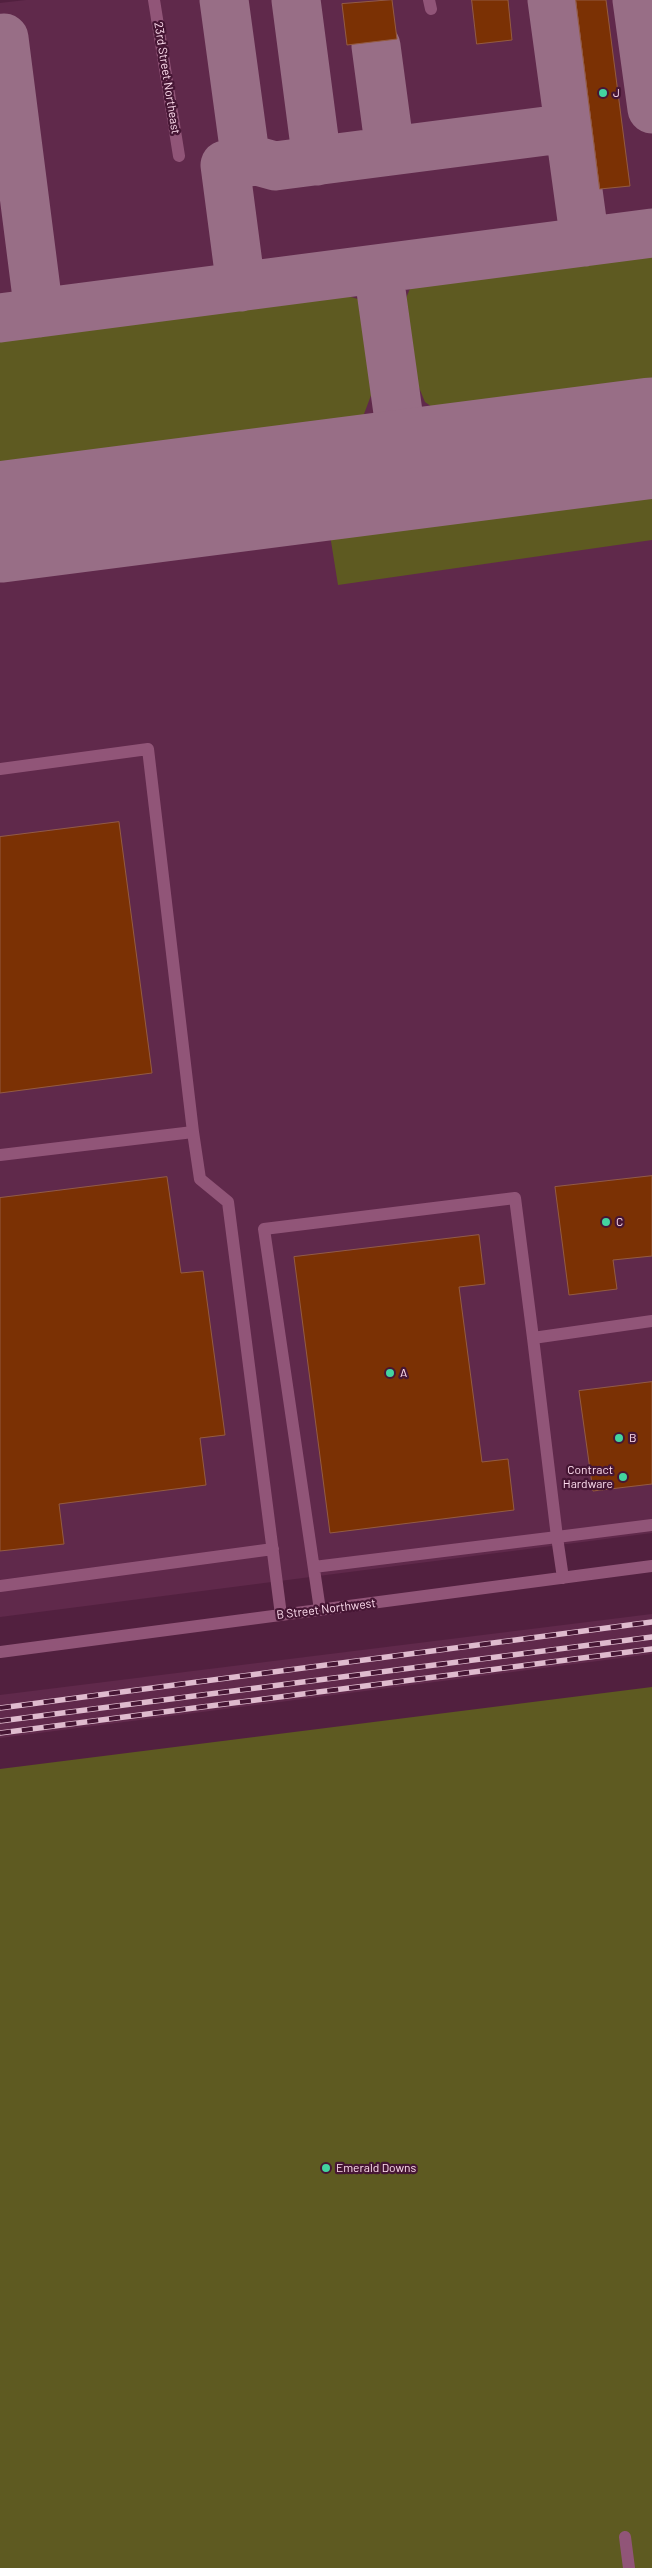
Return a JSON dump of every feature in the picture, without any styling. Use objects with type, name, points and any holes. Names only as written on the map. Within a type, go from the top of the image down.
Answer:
[{"type":"street","name":"23rd Street Northeast","points":[[154,0],[179,156]]},
{"type":"street","points":[[0,769],[148,749],[200,1179],[228,1202],[281,1615]]},
{"type":"street","points":[[0,1155],[193,1132]]},
{"type":"street","points":[[320,1610],[264,1229],[515,1198],[563,1578]]},
{"type":"street","points":[[533,1338],[652,1322]]},
{"type":"street","points":[[314,1568],[652,1525]]},
{"type":"street","points":[[0,1586],[273,1549]]},
{"type":"street","name":"B Street Northwest","points":[[0,1652],[652,1566]]},
{"type":"street","points":[[625,2537],[629,2568]]},
{"type":"shaded area","points":[[26,0],[652,0],[652,1533],[0,1617],[0,3]]},
{"type":"shaded area","points":[[652,251],[652,401],[480,424],[445,416],[425,402],[408,361],[401,310],[412,284]]},
{"type":"shaded area","points":[[326,290],[358,299],[372,338],[373,390],[361,422],[338,442],[0,487],[0,334],[214,301]]},
{"type":"shaded area","points":[[652,465],[652,540],[338,585],[326,510],[427,492]]},
{"type":"shaded area","points":[[652,1614],[652,1654],[0,1738],[0,1695]]},
{"type":"shaded area","name":"Emerald Downs","points":[[652,1687],[652,2568],[0,2568],[0,1769]]},
{"type":"building","points":[[392,0],[397,39],[347,45],[342,4]]},
{"type":"building","points":[[472,0],[508,0],[512,40],[477,44]]},
{"type":"building","name":"J","points":[[576,0],[606,0],[630,186],[600,189]]},
{"type":"building","points":[[119,822],[152,1073],[0,1093],[0,837]]},
{"type":"building","name":"C","points":[[652,1176],[652,1256],[613,1260],[617,1289],[569,1295],[555,1187]]},
{"type":"building","points":[[167,1177],[181,1273],[203,1271],[225,1435],[200,1438],[206,1485],[59,1504],[64,1544],[0,1551],[0,1198]]},
{"type":"building","name":"A","points":[[479,1235],[485,1284],[459,1287],[482,1462],[508,1459],[514,1510],[330,1533],[294,1257]]},
{"type":"building","name":"B","points":[[652,1382],[652,1484],[593,1491],[579,1391]]},
{"type":"taxiway","points":[[224,0],[246,162]]},
{"type":"taxiway","points":[[296,0],[317,161]]},
{"type":"taxiway","points":[[552,0],[585,242]]},
{"type":"taxiway","points":[[637,0],[652,109]]},
{"type":"taxiway","points":[[4,38],[39,313]]},
{"type":"taxiway","points":[[376,46],[390,151]]},
{"type":"taxiway","points":[[241,287],[225,165],[257,161],[275,166],[569,128]]},
{"type":"taxiway","points":[[0,318],[652,233]]},
{"type":"taxiway","points":[[378,269],[406,470]]},
{"type":"runway","points":[[0,522],[652,438]]},
{"type":"railway","points":[[0,1708],[652,1622]]},
{"type":"railway","points":[[0,1721],[652,1637]]},
{"type":"railway","points":[[0,1733],[652,1649]]},
{"type":"place","name":"J","points":[[603,93]]},
{"type":"place","name":"C","points":[[606,1222]]},
{"type":"place","name":"A","points":[[390,1373]]},
{"type":"place","name":"B","points":[[619,1438]]},
{"type":"place","name":"Contract Hardware","points":[[623,1477]]},
{"type":"place","name":"Emerald Downs","points":[[326,2168]]}]
